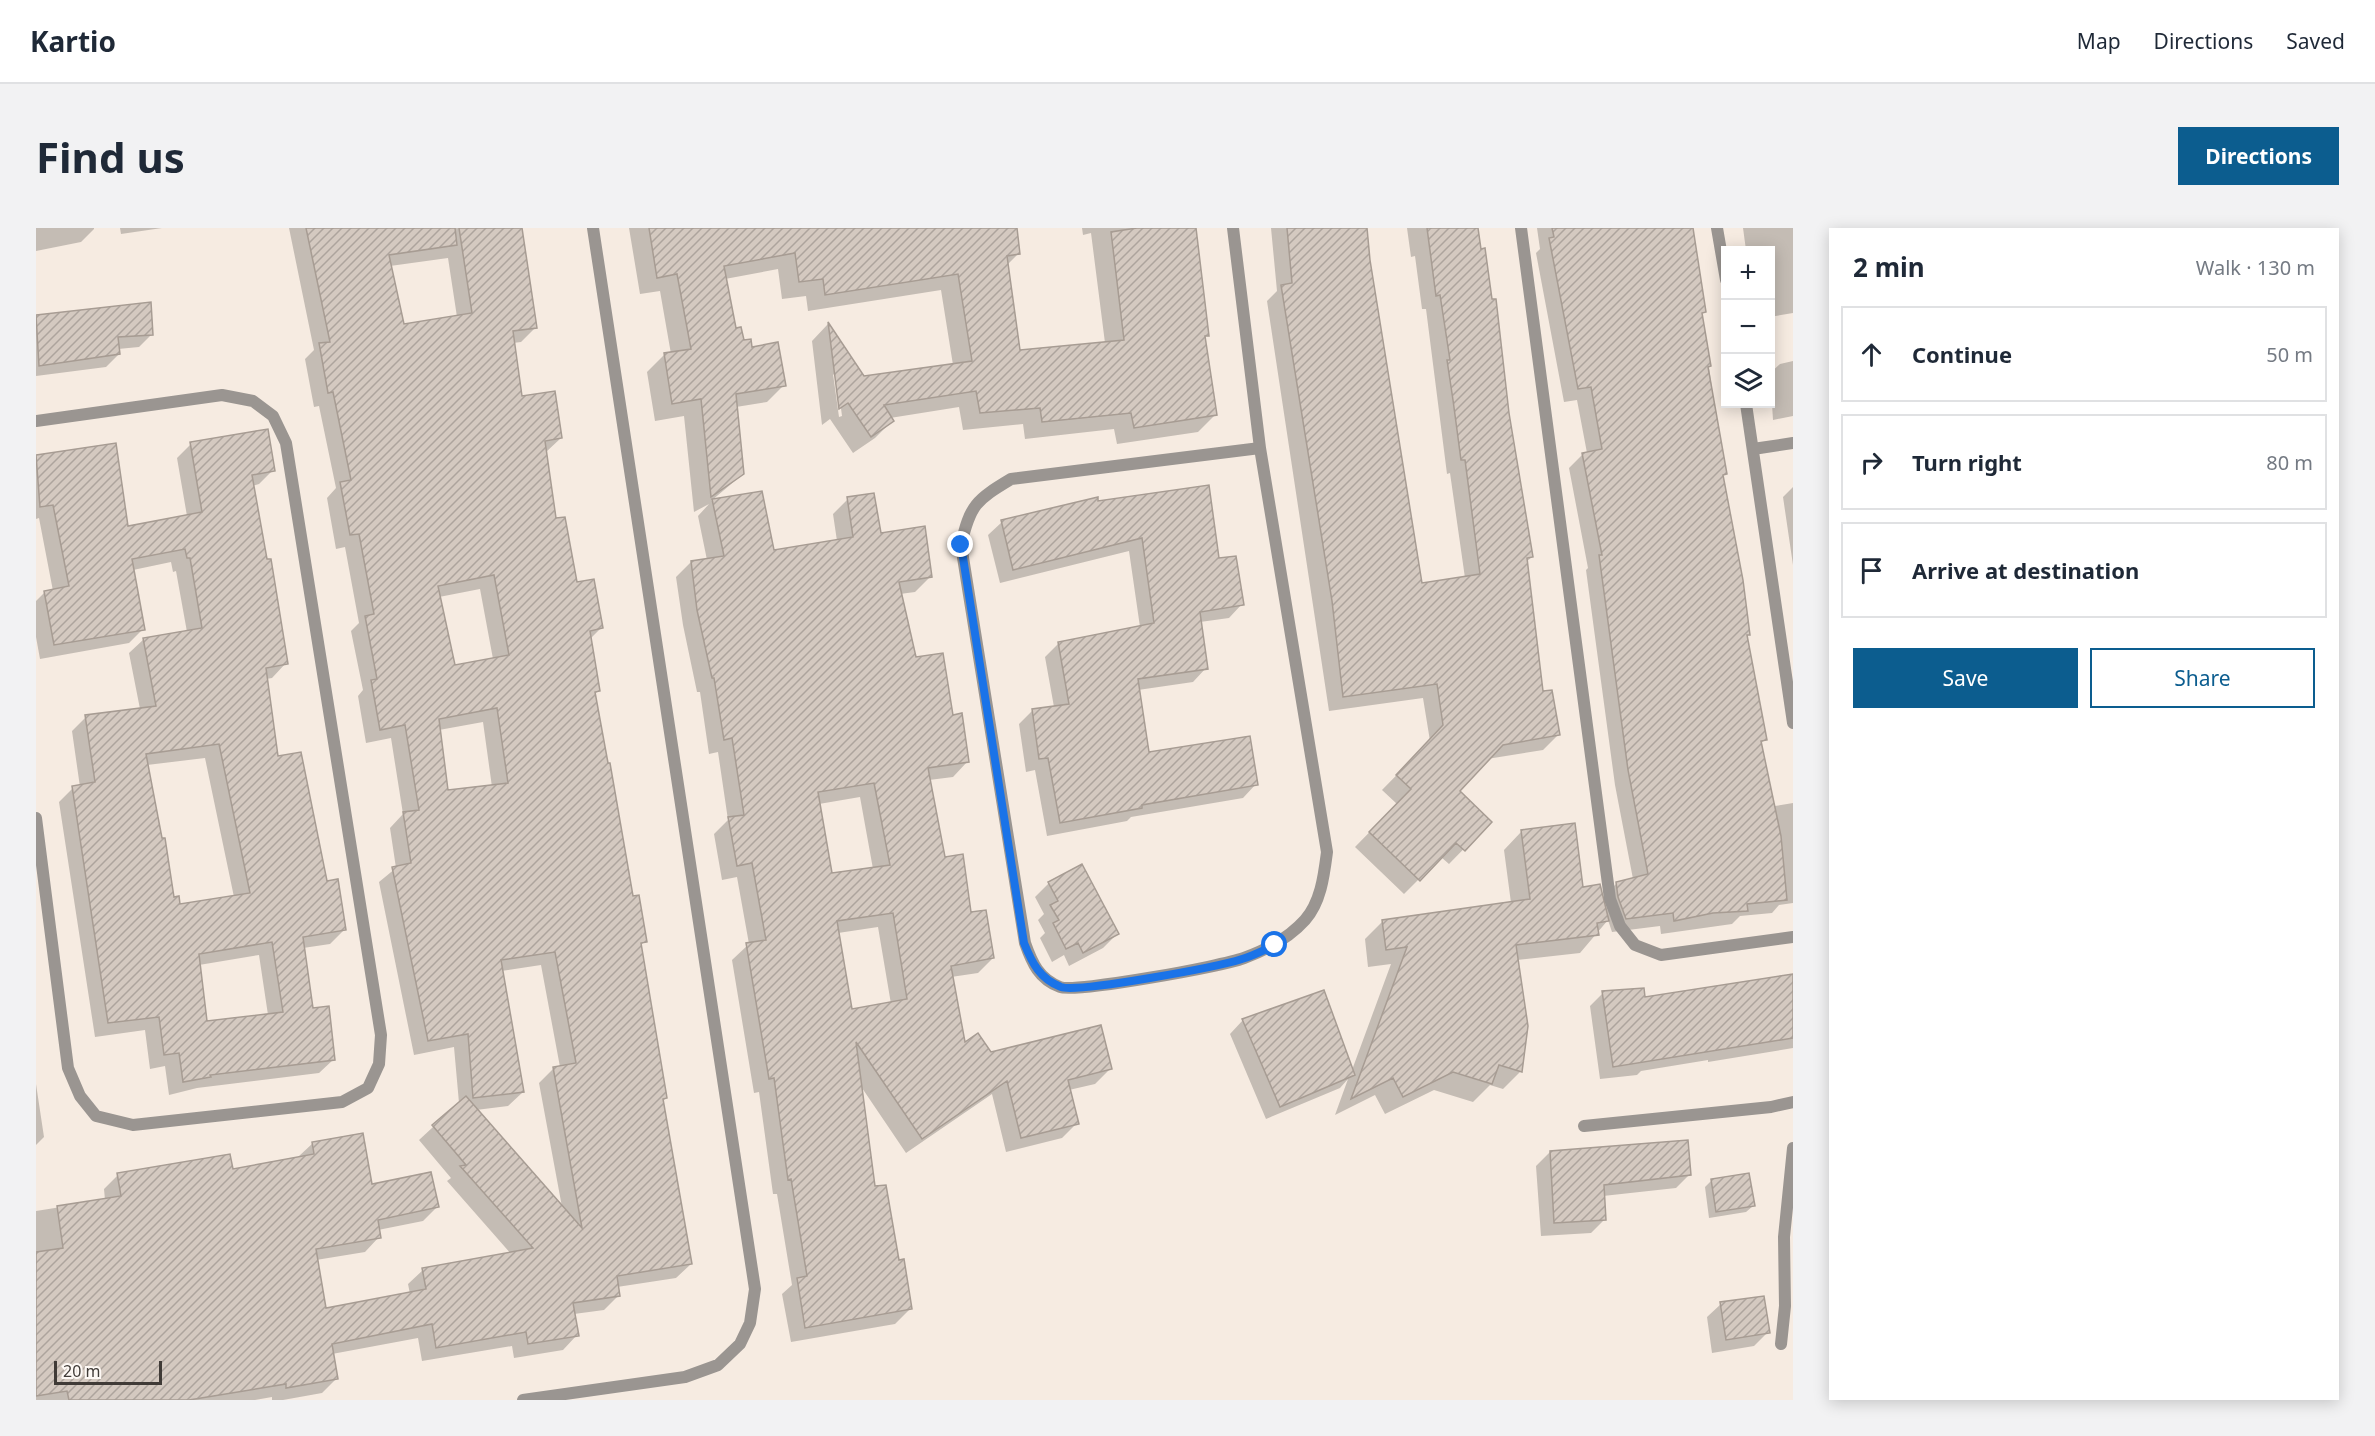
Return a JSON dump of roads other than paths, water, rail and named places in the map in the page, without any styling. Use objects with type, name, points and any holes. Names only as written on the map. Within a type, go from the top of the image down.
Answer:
[{"type":"street","points":[[523,1400],[685,1377],[718,1365],[740,1344],[750,1323],[755,1289],[593,228]]},
{"type":"street","points":[[1233,228],[1260,448],[1327,852],[1322,886],[1306,919],[1275,945],[1241,959],[1090,988],[1063,988],[1045,980],[1032,963],[1024,943],[961,545],[967,519],[981,497],[1011,479],[1260,448]]},
{"type":"street","points":[[1521,228],[1611,899],[1620,926],[1635,945],[1661,955],[1793,937]]},
{"type":"street","points":[[1717,228],[1721,254]]},
{"type":"street","points":[[36,421],[222,395],[253,401],[273,416],[286,443],[381,1035],[379,1064],[368,1088],[342,1102],[133,1125],[96,1116],[80,1096],[68,1068],[36,818]]},
{"type":"street","points":[[1747,408],[1793,723]]},
{"type":"street","points":[[1753,449],[1793,443]]},
{"type":"street","points":[[1584,1126],[1771,1107],[1793,1102]]},
{"type":"street","points":[[1781,1344],[1785,1306],[1784,1237],[1793,1148]]}]
